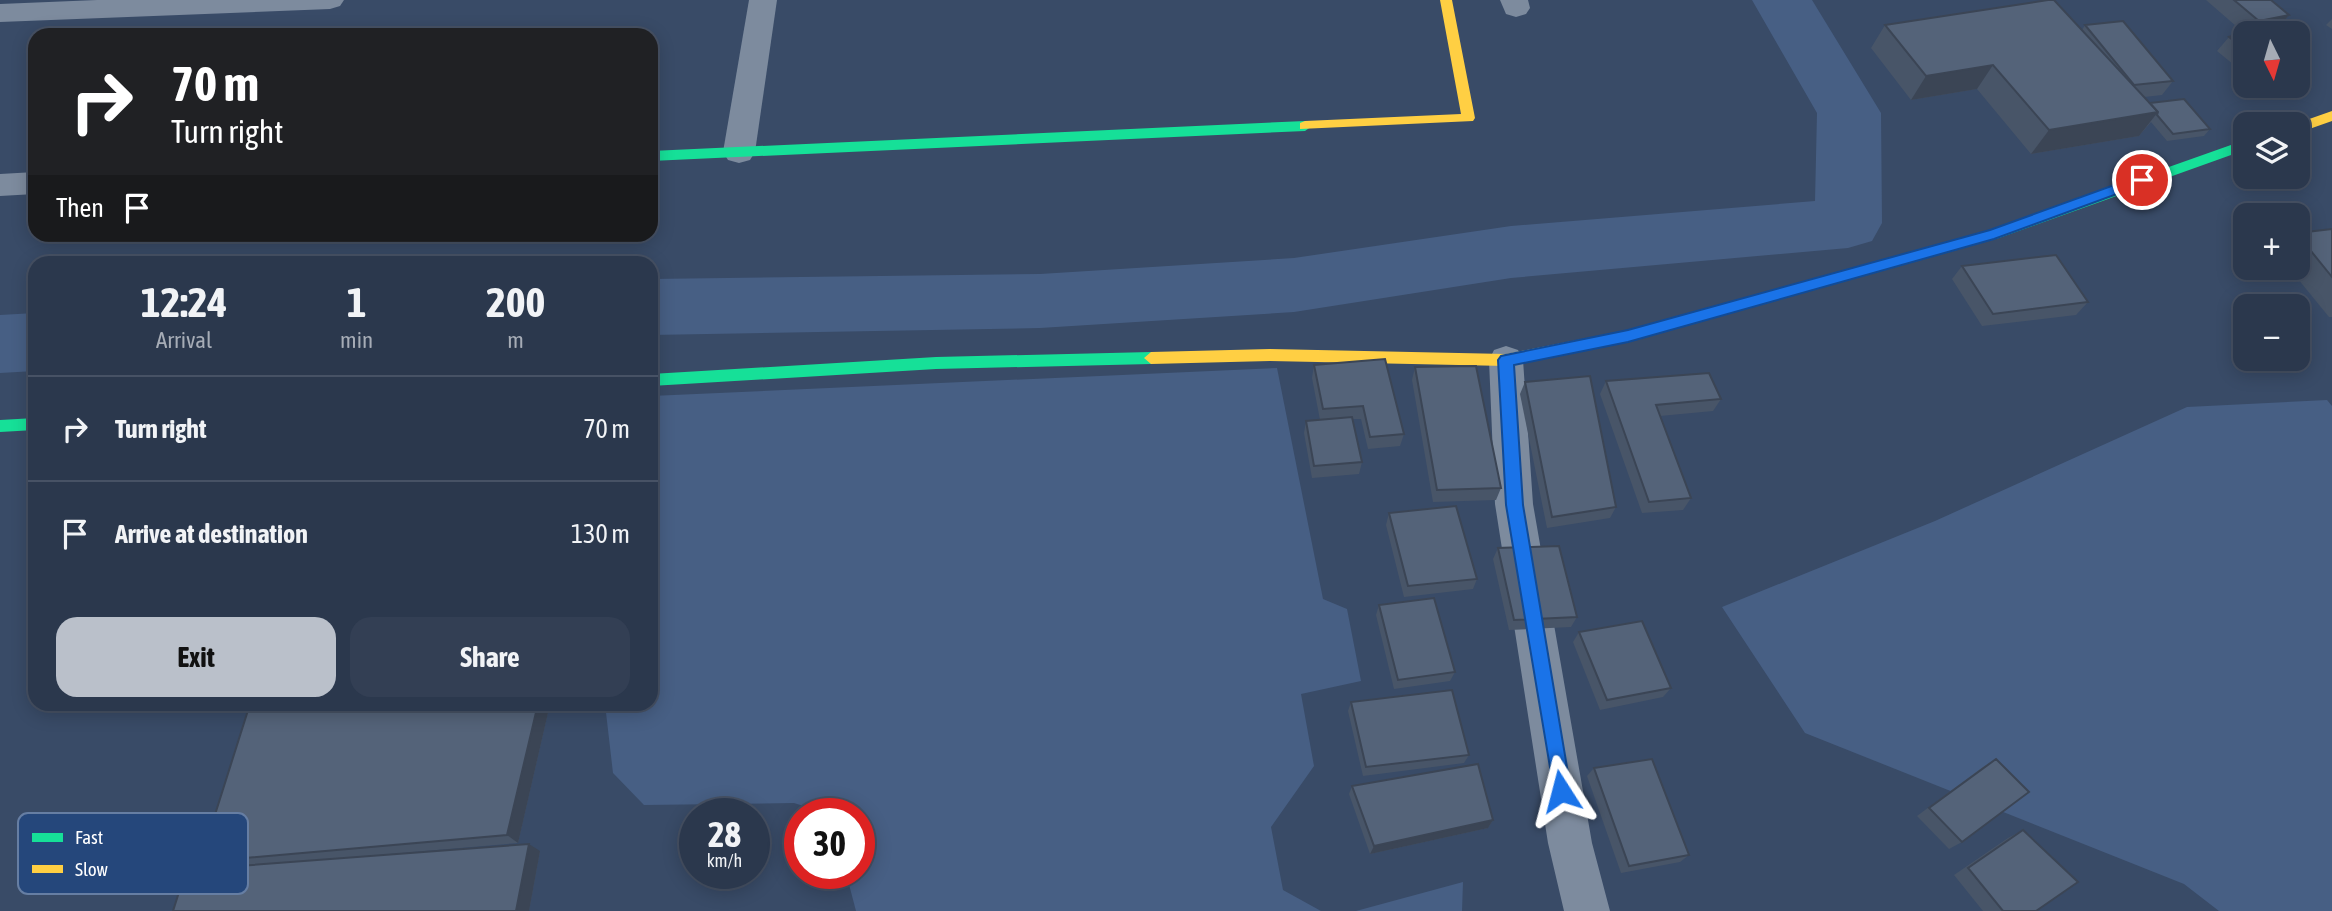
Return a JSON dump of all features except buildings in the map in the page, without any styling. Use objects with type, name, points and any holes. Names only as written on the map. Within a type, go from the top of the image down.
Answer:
[{"type":"street","points":[[0,13],[330,0]]},
{"type":"street","points":[[739,152],[763,0]]},
{"type":"street","points":[[658,156],[1468,118],[1446,0]]},
{"type":"street","points":[[2310,124],[2332,116]]},
{"type":"street","points":[[658,380],[936,363],[1270,355],[1506,360],[1628,336],[1994,234],[2233,149]]},
{"type":"street","points":[[0,185],[28,183]]},
{"type":"street","points":[[1506,360],[1514,505],[1570,843],[1587,911]]},
{"type":"street","points":[[0,426],[28,424]]},
{"type":"water","points":[[1277,368],[1323,599],[1347,609],[1361,681],[1301,694],[1314,766],[1271,827],[1283,890],[1321,911],[856,911],[850,889],[875,889],[875,798],[784,798],[784,803],[770,803],[770,798],[679,798],[679,805],[644,805],[613,773],[606,711],[658,711],[658,396]]},
{"type":"water","points":[[2327,400],[2332,406],[2332,911],[2219,911],[2184,884],[1805,733],[1722,607],[1935,521],[2187,407]]},
{"type":"water","points":[[1463,882],[1462,911],[1356,911]]},
{"type":"waterway","points":[[658,307],[1040,301],[1294,285],[1511,252],[1848,223],[1849,113],[1782,0]]},
{"type":"waterway","points":[[0,344],[28,342]]},
{"type":"traffic: fast","points":[[658,156],[1305,126]]},
{"type":"traffic: fast","points":[[1598,342],[1628,336],[1994,234],[2233,149]]},
{"type":"traffic: fast","points":[[658,380],[936,363],[1151,358]]},
{"type":"traffic: fast","points":[[0,426],[28,424]]},
{"type":"traffic: slow","points":[[1305,126],[1468,118],[1446,0]]},
{"type":"traffic: slow","points":[[2310,124],[2332,116]]},
{"type":"traffic: slow","points":[[1151,358],[1270,355],[1506,360],[1598,342]]},
{"type":"route","points":[[1561,791],[1514,505],[1506,360],[1628,336],[1994,234],[2142,180]]}]
